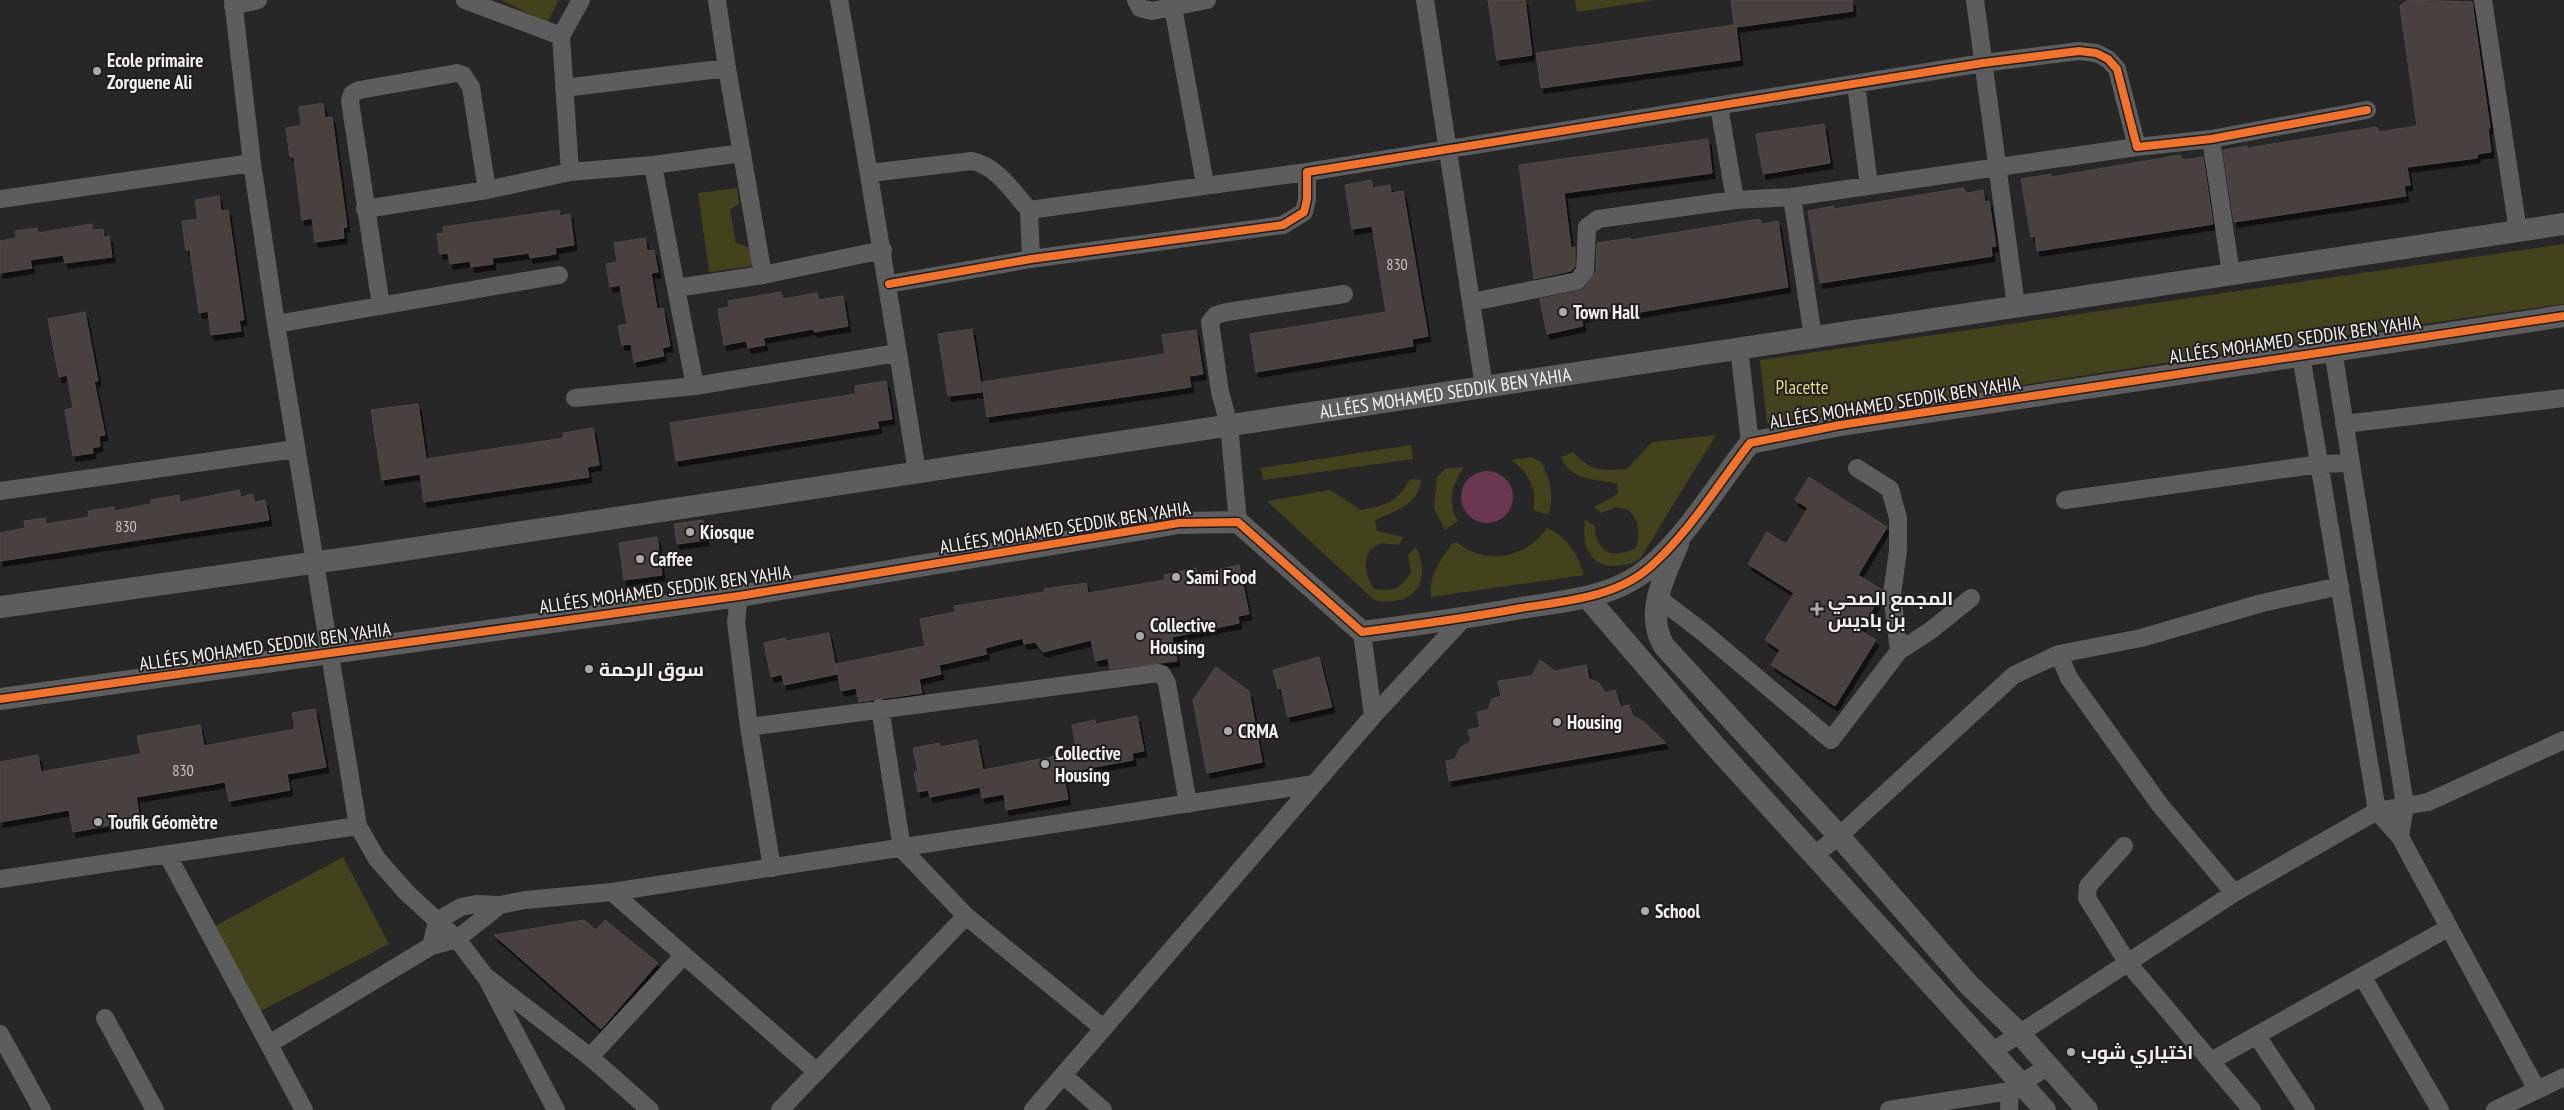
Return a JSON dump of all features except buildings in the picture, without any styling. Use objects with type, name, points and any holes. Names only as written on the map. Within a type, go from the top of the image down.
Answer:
[{"type":"street","points":[[258,0],[233,3],[252,163],[276,324],[358,826],[377,859],[457,939],[485,976],[556,1110]]},
{"type":"street","points":[[465,0],[561,36]]},
{"type":"street","points":[[570,172],[561,36],[581,0]]},
{"type":"street","points":[[717,0],[763,275]]},
{"type":"street","points":[[839,0],[883,250],[897,353],[917,472]]},
{"type":"street","points":[[1136,0],[1140,8],[1144,10],[1173,7],[1207,0]]},
{"type":"street","points":[[1425,0],[1484,387]]},
{"type":"street","points":[[1975,0],[2016,306]]},
{"type":"street","points":[[2483,0],[2518,231]]},
{"type":"street","points":[[1173,7],[1205,184]]},
{"type":"street","points":[[1029,210],[1205,184],[1306,172],[1983,63],[2079,52],[2096,53],[2117,69],[2137,147]]},
{"type":"street","points":[[564,88],[727,68]]},
{"type":"street","points":[[381,306],[350,101],[352,94],[359,90],[457,73],[466,77],[471,87],[487,190]]},
{"type":"street","points":[[1856,84],[1869,185]]},
{"type":"street","points":[[1719,106],[1734,200]]},
{"type":"street","points":[[1472,302],[1577,281],[1585,271],[1587,227],[1598,220],[1734,200],[1792,197],[2137,147],[2211,139],[2367,110]]},
{"type":"street","points":[[2211,139],[2231,274]]},
{"type":"street","points":[[365,209],[487,190],[570,172],[653,165],[742,153]]},
{"type":"street","points":[[870,173],[972,161],[982,163],[993,170],[1029,210],[1030,259]]},
{"type":"street","points":[[0,199],[252,163]]},
{"type":"street","points":[[653,165],[694,386]]},
{"type":"street","points":[[888,284],[1030,259],[1283,226],[1304,212],[1307,199],[1306,172]]},
{"type":"street","points":[[1792,197],[1813,337]]},
{"type":"street","name":"ALLÉES MOHAMED SEDDIK BEN YAHIA","points":[[0,607],[316,563],[2564,224]]},
{"type":"street","points":[[676,288],[763,275],[883,250]]},
{"type":"street","points":[[276,324],[560,275]]},
{"type":"street","points":[[1344,294],[1227,312],[1213,318],[1210,322],[1218,379],[1228,425],[1238,522],[1362,632],[1373,716]]},
{"type":"street","name":"ALLÉES MOHAMED SEDDIK BEN YAHIA","points":[[1362,632],[1464,618],[1587,597],[1612,589],[1649,568],[1683,530],[1750,443],[1840,425],[2564,316]]},
{"type":"street","points":[[1739,348],[1750,443]]},
{"type":"street","points":[[2334,350],[2350,463],[2405,805],[2400,837]]},
{"type":"street","points":[[575,398],[694,386],[897,353]]},
{"type":"street","points":[[2302,355],[2377,811],[2400,837],[2536,1088]]},
{"type":"street","points":[[2344,424],[2564,398]]},
{"type":"street","points":[[0,491],[296,448]]},
{"type":"street","points":[[2065,500],[2320,464],[2350,463]]},
{"type":"street","points":[[1857,468],[1890,489],[1898,518],[1898,551],[1892,594],[1898,651]]},
{"type":"street","name":"ALLÉES MOHAMED SEDDIK BEN YAHIA","points":[[0,699],[739,596],[1179,523],[1238,522]]},
{"type":"street","points":[[1683,530],[1657,597],[1654,622],[1664,646],[1839,836],[1969,985],[2020,1034],[2087,1110]]},
{"type":"street","points":[[1814,855],[1839,836],[2014,675],[2059,654],[2141,638],[2262,603],[2340,586]]},
{"type":"street","points":[[739,596],[736,622],[749,727],[772,868]]},
{"type":"street","points":[[1587,597],[1715,746],[1993,1051],[2017,1088],[2045,1110]]},
{"type":"street","points":[[1657,597],[1704,633],[1830,740],[1898,651],[1930,631],[1971,598]]},
{"type":"street","points":[[1033,1110],[1373,716],[1464,618]]},
{"type":"street","points":[[2059,654],[2069,678],[2160,805],[2234,893]]},
{"type":"street","points":[[749,727],[880,708],[1162,674],[1167,683],[1188,804]]},
{"type":"street","points":[[880,708],[902,849],[966,916],[1103,1028]]},
{"type":"street","points":[[1993,1051],[2234,893],[2377,811],[2428,802],[2564,740]]},
{"type":"street","points":[[431,946],[437,921],[461,907],[476,904],[500,905],[525,900],[612,892],[902,849],[1314,784]]},
{"type":"street","points":[[0,879],[358,826]]},
{"type":"street","points":[[2124,846],[2088,886],[2087,898],[2127,962],[2211,1061],[2243,1107]]},
{"type":"street","points":[[167,854],[304,1110]]},
{"type":"street","points":[[612,892],[816,1072]]},
{"type":"street","points":[[269,1044],[431,946],[457,939],[500,905]]},
{"type":"street","points":[[780,1110],[966,916]]},
{"type":"street","points":[[2211,1061],[2448,928]]},
{"type":"street","points":[[1907,957],[1930,940]]},
{"type":"street","points":[[590,1058],[684,955]]},
{"type":"street","points":[[485,976],[590,1058],[650,1110]]},
{"type":"street","points":[[2362,976],[2440,1110]]},
{"type":"street","points":[[105,1018],[155,1110]]},
{"type":"street","points":[[0,1034],[42,1110]]},
{"type":"street","points":[[2257,1036],[2306,1110]]},
{"type":"street","points":[[1889,1110],[1930,1107],[2017,1088],[2048,1066]]},
{"type":"street","points":[[1063,1075],[1103,1110]]},
{"type":"street","points":[[2495,1110],[2536,1088],[2564,1077]]},
{"type":"street","points":[[2009,1110],[2017,1088]]},
{"type":"green space","points":[[501,0],[559,0],[547,23]]},
{"type":"green space","points":[[1575,0],[1655,0],[1577,12]]},
{"type":"green space","points":[[737,188],[739,203],[730,210],[736,243],[751,248],[753,266],[709,272],[698,193]]},
{"type":"green space","name":"Placette","points":[[2564,244],[2564,304],[1767,424],[1760,360]]},
{"type":"green space","points":[[1716,435],[1640,559],[1616,566],[1606,565],[1597,561],[1586,546],[1584,534],[1585,520],[1594,525],[1602,548],[1612,553],[1627,552],[1636,548],[1638,537],[1637,524],[1629,510],[1616,507],[1601,513],[1594,507],[1618,494],[1617,483],[1592,480],[1577,475],[1565,465],[1561,457],[1573,452],[1579,459],[1597,469],[1627,469],[1652,442]]},
{"type":"green space","points":[[1411,445],[1413,459],[1263,480],[1261,468]]},
{"type":"green space","points":[[1531,457],[1541,462],[1547,474],[1551,495],[1548,515],[1533,510],[1533,488],[1527,476],[1511,460]]},
{"type":"green space","points":[[1464,467],[1452,493],[1452,507],[1458,521],[1445,530],[1434,508],[1437,477],[1445,469]]},
{"type":"green space","points":[[1410,479],[1421,480],[1416,496],[1405,506],[1375,520],[1377,531],[1403,537],[1399,545],[1382,543],[1370,549],[1366,560],[1366,569],[1374,589],[1387,590],[1396,588],[1404,582],[1411,572],[1408,555],[1416,547],[1421,560],[1422,572],[1416,590],[1408,597],[1387,602],[1374,600],[1267,501],[1330,490],[1361,510],[1390,502],[1400,493]]},
{"type":"green space","points":[[1547,528],[1554,531],[1571,547],[1579,560],[1584,575],[1431,597],[1433,576],[1452,544],[1457,542],[1465,548],[1483,555],[1503,556],[1512,554],[1530,545]]},
{"type":"green space","points":[[343,857],[389,944],[259,1012],[215,926]]},
{"type":"shaded area","points":[[1482,471],[1492,471],[1506,478],[1513,492],[1513,502],[1506,516],[1492,523],[1482,523],[1472,519],[1465,512],[1461,502],[1461,492],[1465,482],[1472,475]]},
{"type":"cycle path","points":[[889,284],[1031,259],[1283,225],[1304,212],[1307,199],[1307,172],[1983,63],[2079,51],[2096,53],[2108,59],[2117,69],[2137,147],[2211,139],[2367,110]]},
{"type":"cycle path","points":[[0,699],[739,596],[1179,523],[1238,522],[1362,632],[1442,621],[1571,600],[1621,586],[1650,567],[1678,539],[1750,443],[1840,425],[2564,316]]},
{"type":"place","name":"Ecole primaire Zorguene Ali","points":[[97,71]]},
{"type":"place","name":"Town Hall","points":[[1563,312]]},
{"type":"place","name":"Kiosque","points":[[690,532]]},
{"type":"place","name":"Caffee","points":[[640,559]]},
{"type":"place","name":"Sami Food","points":[[1176,577]]},
{"type":"place","name":"المجمع الصحي بن باديس","points":[[1817,609]]},
{"type":"place","name":"Collective Housing","points":[[1140,636]]},
{"type":"place","name":"سوق الرحمة","points":[[589,669]]},
{"type":"place","name":"Housing","points":[[1557,722]]},
{"type":"place","name":"CRMA","points":[[1228,731]]},
{"type":"place","name":"ِCollective Housing","points":[[1045,764]]},
{"type":"place","name":"Toufik Géomètre","points":[[98,822]]},
{"type":"place","name":"School","points":[[1645,911]]},
{"type":"place","name":"اختياري شوب","points":[[2071,1052]]}]
